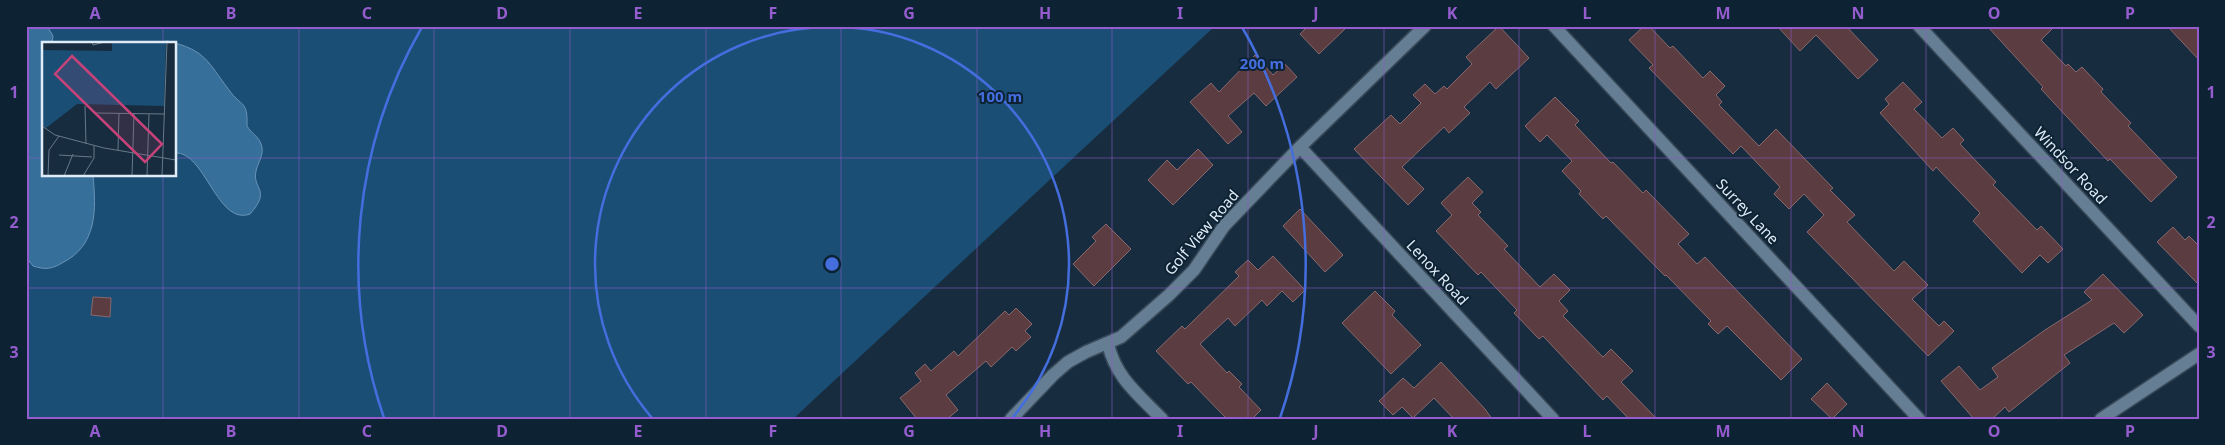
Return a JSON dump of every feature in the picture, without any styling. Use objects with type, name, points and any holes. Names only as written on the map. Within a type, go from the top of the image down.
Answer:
[{"type":"street","name":"Golf View Road","points":[[1011,419],[1068,362],[1086,352],[1108,344],[1135,327],[1194,270],[1224,226],[1300,147],[1425,26]]},
{"type":"street","name":"Surrey Lane","points":[[1554,26],[1918,419]]},
{"type":"street","name":"Windsor Road","points":[[1919,26],[2199,326]]},
{"type":"street","name":"Lenox Road","points":[[1300,147],[1552,419]]},
{"type":"street","points":[[1108,344],[1112,361],[1120,374],[1162,419]]},
{"type":"street","points":[[2101,419],[2199,354]]},
{"type":"shaded area","points":[[26,26],[1215,26],[793,419],[26,419]]},
{"type":"shaded area","points":[[26,26],[47,26],[53,36],[52,42],[42,42],[42,176],[93,176],[94,213],[88,236],[74,255],[52,268],[33,266],[26,257]]},
{"type":"shaded area","points":[[176,43],[190,48],[210,64],[245,108],[247,126],[260,142],[262,148],[261,158],[255,177],[261,194],[260,199],[250,214],[239,215],[229,209],[195,163],[185,156],[176,153]]},
{"type":"building","points":[[1308,26],[1348,26],[1319,54],[1300,34]]},
{"type":"building","points":[[1499,26],[1529,58],[1496,89],[1490,82],[1464,107],[1470,113],[1449,133],[1444,127],[1402,167],[1424,189],[1408,205],[1354,149],[1391,115],[1400,124],[1421,103],[1413,95],[1425,84],[1435,94],[1444,86],[1447,89],[1472,64],[1466,57]]},
{"type":"building","points":[[1644,26],[1649,26],[1670,48],[1673,46],[1703,78],[1710,71],[1725,86],[1716,95],[1722,102],[1719,105],[1759,146],[1776,129],[1833,188],[1830,190],[1855,215],[1847,222],[1894,271],[1904,261],[1928,285],[1912,299],[1939,326],[1944,321],[1954,331],[1928,356],[1807,232],[1824,215],[1804,194],[1789,209],[1774,194],[1780,187],[1741,146],[1733,154],[1649,68],[1653,65],[1629,40]]},
{"type":"building","points":[[1777,26],[1846,26],[1878,60],[1858,79],[1816,35],[1800,51]]},
{"type":"building","points":[[1987,26],[2055,26],[2041,40],[2066,66],[2068,64],[2076,72],[2082,67],[2103,89],[2101,92],[2131,123],[2128,126],[2177,177],[2151,202],[2110,159],[2108,161],[2041,89],[2043,87]]},
{"type":"building","points":[[2167,26],[2199,26],[2199,60]]},
{"type":"building","points":[[1255,55],[1273,75],[1285,64],[1297,77],[1266,106],[1254,93],[1228,116],[1242,132],[1228,144],[1190,102],[1211,83],[1219,92]]},
{"type":"building","points":[[1903,82],[1922,102],[1914,109],[1942,138],[1953,128],[1964,140],[1960,144],[1996,182],[1993,185],[2037,230],[2041,226],[2063,249],[2048,263],[2040,255],[2022,273],[1973,221],[1980,213],[1936,167],[1933,171],[1880,113],[1889,104],[1885,99]]},
{"type":"building","points":[[1555,97],[1579,121],[1575,125],[1611,163],[1613,162],[1643,193],[1646,190],[1689,234],[1678,244],[1697,264],[1705,257],[1802,359],[1781,380],[1727,326],[1718,334],[1708,324],[1711,321],[1666,275],[1606,216],[1603,219],[1579,194],[1581,191],[1562,171],[1572,161],[1547,135],[1540,142],[1525,126]]},
{"type":"building","points":[[1198,149],[1213,165],[1173,205],[1148,180],[1167,160],[1177,170]]},
{"type":"building","points":[[1468,177],[1483,192],[1472,203],[1481,212],[1478,215],[1508,246],[1504,249],[1540,287],[1554,274],[1570,290],[1559,301],[1568,311],[1563,316],[1603,357],[1611,349],[1633,371],[1621,382],[1657,419],[1629,419],[1607,396],[1603,400],[1543,336],[1539,339],[1514,313],[1517,310],[1481,272],[1478,275],[1436,231],[1452,215],[1441,203]]},
{"type":"building","points":[[1300,209],[1343,255],[1325,272],[1283,226]]},
{"type":"building","points":[[1106,224],[1131,249],[1094,286],[1073,264],[1096,241],[1092,237]]},
{"type":"building","points":[[2173,227],[2185,240],[2189,236],[2199,246],[2199,285],[2157,242]]},
{"type":"building","points":[[1273,256],[1305,290],[1293,302],[1282,291],[1267,306],[1262,300],[1235,326],[1228,318],[1200,344],[1227,373],[1229,371],[1242,384],[1239,387],[1261,410],[1252,419],[1227,419],[1191,382],[1188,384],[1156,351],[1182,326],[1185,329],[1239,276],[1235,272],[1248,260],[1258,270]]},
{"type":"building","points":[[2103,274],[2143,315],[2124,333],[2114,323],[2064,355],[2070,363],[2009,412],[2005,407],[1992,419],[1974,419],[1941,381],[1959,366],[1980,390],[1998,377],[1992,368],[2045,330],[2092,300],[2084,292]]},
{"type":"building","points":[[1375,291],[1395,311],[1392,315],[1421,345],[1391,374],[1342,323]]},
{"type":"building","points":[[93,297],[111,298],[110,317],[91,315]]},
{"type":"building","points":[[1016,308],[1032,324],[1025,331],[1031,337],[1016,351],[1012,347],[991,367],[986,361],[946,395],[958,410],[947,419],[917,419],[900,398],[921,381],[915,373],[925,364],[931,371],[954,351],[958,356],[1005,311],[1009,315]]},
{"type":"building","points":[[1441,362],[1492,419],[1454,419],[1434,398],[1413,418],[1402,407],[1393,415],[1379,401],[1403,378],[1414,388]]},
{"type":"building","points":[[1827,383],[1847,404],[1832,419],[1811,399]]}]
